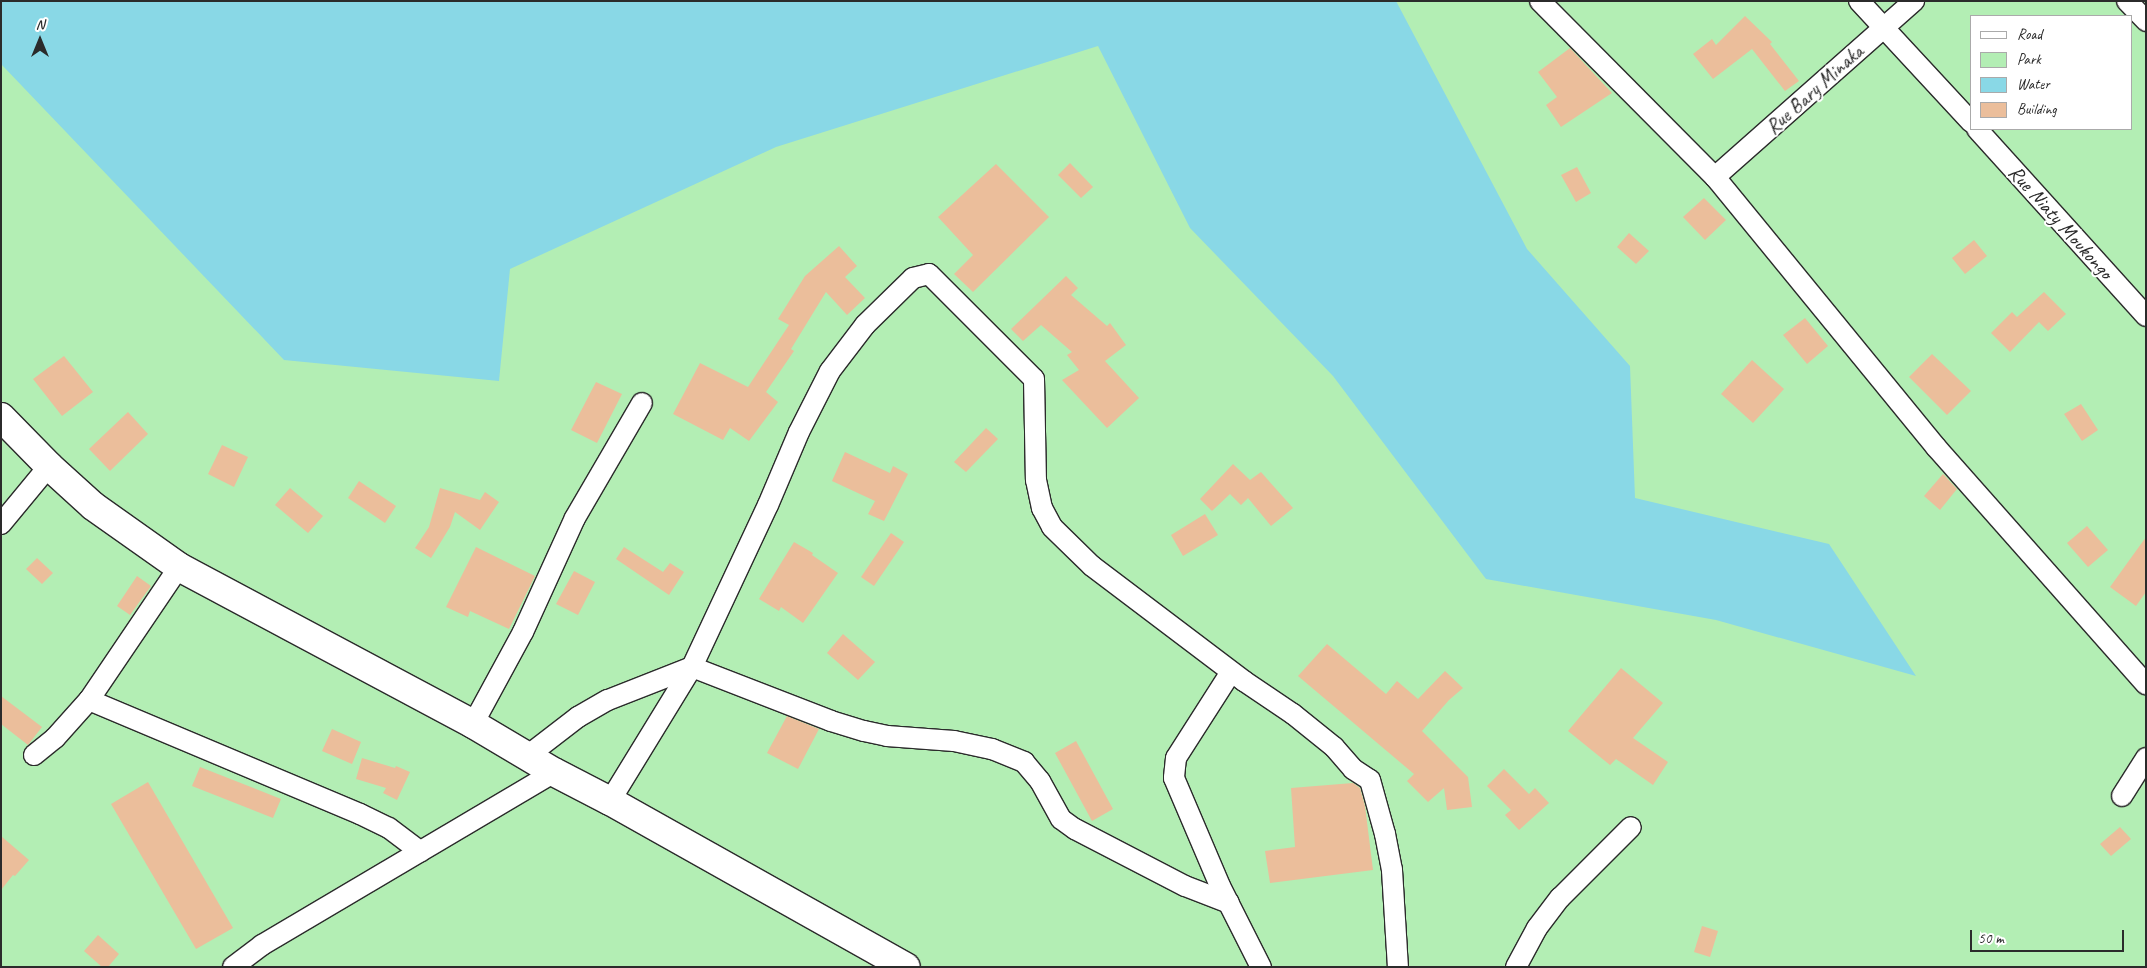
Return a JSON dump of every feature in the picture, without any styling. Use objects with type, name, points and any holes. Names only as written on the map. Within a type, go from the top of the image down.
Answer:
[{"type":"street","points":[[1540,1],[1715,177],[1936,446],[2146,684]]},
{"type":"street","points":[[1859,1],[1970,121]]},
{"type":"street","name":"Rue Bary Minaka","points":[[1715,177],[1914,1]]},
{"type":"street","points":[[2127,1],[2146,21]]},
{"type":"street","name":"Rue Niaty Moukongo","points":[[1978,130],[2146,316]]},
{"type":"street","points":[[610,801],[692,667],[768,505],[799,432],[830,371],[865,325],[878,312],[913,278],[929,274],[1034,379],[1036,480],[1042,508],[1052,527],[1092,566],[1231,672],[1293,714],[1334,748],[1353,769],[1370,780],[1385,834],[1392,870],[1398,967]]},
{"type":"street","points":[[473,724],[523,632],[575,518],[642,403]]},
{"type":"street","points":[[1,417],[49,466],[93,506],[179,567],[473,724],[526,757],[610,801],[906,967]]},
{"type":"street","points":[[1,524],[49,466]]},
{"type":"street","points":[[34,755],[55,738],[88,700],[179,567]]},
{"type":"street","points":[[526,757],[578,718],[608,700],[692,667],[831,721],[864,731],[887,736],[954,741],[992,750],[1024,762],[1040,781],[1061,819],[1074,830],[1185,886],[1229,903]]},
{"type":"street","points":[[1231,672],[1176,758],[1174,778],[1229,903],[1261,967]]},
{"type":"street","points":[[88,700],[360,814],[389,828],[420,851]]},
{"type":"street","points":[[2122,796],[2146,758]]},
{"type":"street","points":[[233,967],[262,944],[554,772]]},
{"type":"street","points":[[1516,967],[1537,928],[1560,898],[1631,827]]},
{"type":"green space","points":[[1,1],[2146,1],[2146,967],[1,967]]},
{"type":"water","points":[[1,1],[1396,1],[1527,249],[1630,366],[1635,498],[1829,544],[1916,676],[1716,620],[1486,579],[1333,376],[1190,228],[1098,46],[776,147],[510,269],[499,381],[284,360],[1,64]]},
{"type":"building","points":[[1745,16],[1772,42],[1770,44],[1799,81],[1785,91],[1752,49],[1713,79],[1693,54],[1712,39],[1716,45]]},
{"type":"building","points":[[1570,48],[1612,93],[1561,127],[1546,105],[1557,97],[1538,72]]},
{"type":"building","points":[[1070,163],[1093,187],[1081,198],[1058,175]]},
{"type":"building","points":[[996,164],[1049,217],[973,292],[954,274],[973,255],[938,217]]},
{"type":"building","points":[[1577,167],[1591,193],[1576,202],[1561,175]]},
{"type":"building","points":[[1704,198],[1726,220],[1705,240],[1683,217]]},
{"type":"building","points":[[1629,233],[1649,251],[1636,264],[1617,247]]},
{"type":"building","points":[[1974,240],[1987,256],[1965,274],[1952,258]]},
{"type":"building","points":[[839,246],[857,266],[845,277],[865,298],[847,315],[826,292],[791,349],[794,351],[766,392],[778,402],[749,441],[730,428],[723,440],[673,414],[700,363],[748,387],[789,325],[778,319],[805,276]]},
{"type":"building","points":[[1066,276],[1078,288],[1071,295],[1107,326],[1110,323],[1126,345],[1105,361],[1139,398],[1107,428],[1062,380],[1079,370],[1067,355],[1072,352],[1041,325],[1023,341],[1011,329]]},
{"type":"building","points":[[2044,292],[2066,314],[2048,331],[2039,322],[2010,352],[1991,333],[2012,312],[2017,317]]},
{"type":"building","points":[[1805,318],[1828,346],[1807,364],[1783,335]]},
{"type":"building","points":[[1932,354],[1971,391],[1947,415],[1909,377]]},
{"type":"building","points":[[64,356],[93,392],[62,416],[33,379]]},
{"type":"building","points":[[1752,360],[1784,389],[1753,423],[1721,394]]},
{"type":"building","points":[[596,382],[622,394],[597,443],[571,430]]},
{"type":"building","points":[[2081,404],[2098,430],[2082,441],[2064,414]]},
{"type":"building","points":[[128,412],[148,434],[110,471],[89,449]]},
{"type":"building","points":[[986,428],[998,439],[966,472],[954,462]]},
{"type":"building","points":[[222,445],[248,457],[234,487],[208,474]]},
{"type":"building","points":[[845,452],[890,473],[893,466],[908,474],[884,521],[868,514],[875,501],[832,481]]},
{"type":"building","points":[[1233,464],[1250,480],[1261,472],[1293,508],[1271,526],[1248,498],[1241,505],[1230,494],[1212,511],[1200,499]]},
{"type":"building","points":[[1943,474],[1957,489],[1940,510],[1924,496]]},
{"type":"building","points":[[359,481],[396,506],[385,523],[348,498]]},
{"type":"building","points":[[290,488],[323,516],[308,533],[275,505]]},
{"type":"building","points":[[440,488],[480,500],[485,492],[499,502],[480,530],[455,512],[450,527],[431,558],[415,548],[429,527]]},
{"type":"building","points":[[1205,514],[1218,535],[1183,556],[1171,535]]},
{"type":"building","points":[[2087,526],[2108,550],[2088,567],[2067,543]]},
{"type":"building","points":[[891,533],[904,542],[874,586],[861,577]]},
{"type":"building","points":[[2146,537],[2146,592],[2136,606],[2110,587]]},
{"type":"building","points":[[794,542],[813,553],[812,555],[838,573],[803,623],[781,607],[779,611],[759,599]]},
{"type":"building","points":[[476,547],[535,576],[509,629],[470,611],[468,617],[446,607]]},
{"type":"building","points":[[624,547],[663,572],[670,563],[684,572],[669,595],[616,559]]},
{"type":"building","points":[[37,558],[53,573],[42,584],[26,569]]},
{"type":"building","points":[[574,571],[595,582],[578,615],[556,604]]},
{"type":"building","points":[[137,576],[151,586],[130,615],[117,606]]},
{"type":"building","points":[[843,634],[875,662],[858,680],[827,653]]},
{"type":"building","points":[[1327,644],[1386,694],[1397,681],[1418,699],[1445,671],[1463,688],[1449,700],[1422,731],[1468,777],[1472,807],[1447,810],[1444,788],[1428,802],[1407,781],[1414,774],[1298,676]]},
{"type":"building","points":[[1621,668],[1663,703],[1633,738],[1668,762],[1653,785],[1616,759],[1610,765],[1568,731]]},
{"type":"building","points":[[1,696],[42,727],[28,745],[1,724]]},
{"type":"building","points":[[787,716],[819,729],[798,769],[767,753]]},
{"type":"building","points":[[332,729],[361,742],[352,764],[322,751]]},
{"type":"building","points":[[1076,741],[1113,809],[1092,821],[1055,753]]},
{"type":"building","points":[[362,758],[395,768],[396,766],[410,772],[397,800],[383,793],[386,788],[356,779]]},
{"type":"building","points":[[200,767],[281,799],[273,818],[192,786]]},
{"type":"building","points":[[1504,769],[1529,794],[1535,788],[1549,803],[1519,830],[1505,815],[1511,810],[1487,786]]},
{"type":"building","points":[[148,782],[233,928],[196,949],[111,804]]},
{"type":"building","points":[[1353,783],[1360,788],[1365,806],[1373,870],[1270,883],[1265,851],[1295,847],[1291,788]]},
{"type":"building","points":[[2120,827],[2131,839],[2111,856],[2100,844]]},
{"type":"building","points":[[1,836],[29,860],[1,890]]},
{"type":"building","points":[[1702,926],[1718,931],[1710,957],[1694,952]]},
{"type":"building","points":[[98,935],[119,954],[108,967],[102,967],[84,951]]}]
